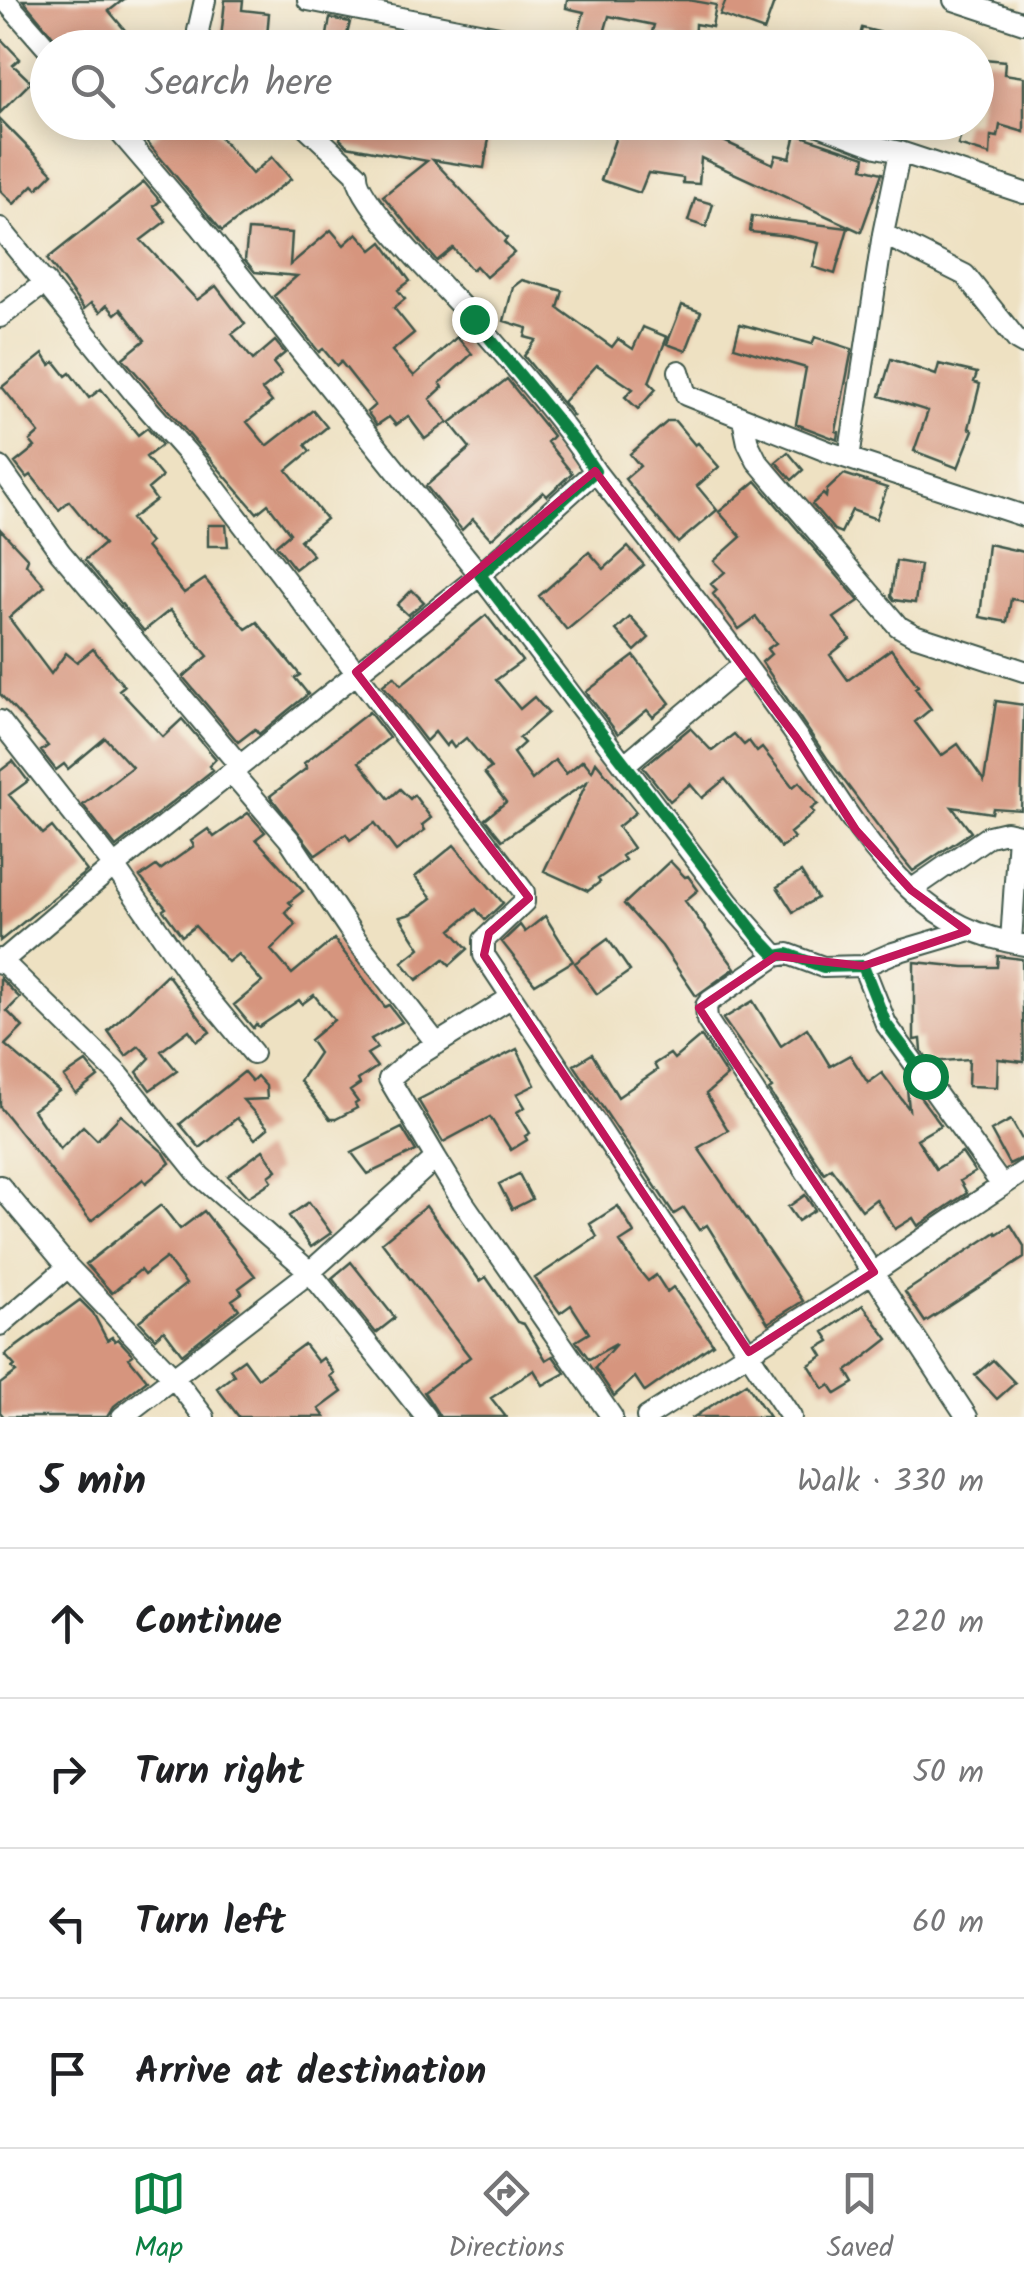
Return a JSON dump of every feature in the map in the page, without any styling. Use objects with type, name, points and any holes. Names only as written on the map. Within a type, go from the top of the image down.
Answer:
[{"type":"street","points":[[6,0],[32,30]]},
{"type":"street","points":[[198,30],[205,0]]},
{"type":"street","points":[[308,0],[463,30]]},
{"type":"street","points":[[954,0],[1024,24]]},
{"type":"street","points":[[126,140],[480,575],[729,903],[776,956]]},
{"type":"street","points":[[320,140],[357,174],[358,186],[384,220],[474,319],[578,446],[796,736],[856,830],[911,890],[967,930],[1017,943],[1021,836],[1006,832],[989,836],[911,890]]},
{"type":"street","points":[[858,140],[1024,194]]},
{"type":"street","points":[[849,458],[883,234],[900,152]]},
{"type":"street","points":[[0,228],[196,463],[524,892],[524,902],[489,933],[484,954],[792,1417]]},
{"type":"street","points":[[883,234],[964,275],[1024,344]]},
{"type":"street","points":[[0,318],[46,282]]},
{"type":"street","points":[[679,371],[686,395],[849,458],[1024,516]]},
{"type":"street","points":[[743,418],[748,443],[758,461],[898,626],[1024,672]]},
{"type":"street","points":[[0,467],[60,552],[236,769],[437,1044]]},
{"type":"street","points":[[426,1417],[310,1272],[200,1176],[119,1075],[1,961],[114,866],[480,575],[595,471]]},
{"type":"street","points":[[624,765],[743,665]]},
{"type":"street","points":[[0,721],[114,866],[192,980],[253,1053]]},
{"type":"street","points":[[967,930],[863,966],[823,967],[788,954],[776,956],[706,1006],[707,1020],[967,1417]]},
{"type":"street","points":[[863,966],[886,1024],[1000,1184]]},
{"type":"street","points":[[512,997],[389,1080],[463,1202],[612,1417]]},
{"type":"street","points":[[122,1417],[310,1272],[436,1158]]},
{"type":"street","points":[[647,1417],[1024,1171]]},
{"type":"street","points":[[0,1186],[68,1267],[175,1378],[204,1417]]},
{"type":"street","points":[[0,1324],[68,1267]]},
{"type":"highlighted area","points":[[595,471],[796,737],[856,830],[911,890],[967,931],[863,966],[776,956],[699,1008],[874,1272],[749,1352],[484,955],[489,933],[529,898],[356,672]]},
{"type":"building","points":[[23,0],[123,0],[109,11],[125,30],[48,30]]},
{"type":"building","points":[[225,0],[243,0],[242,10],[269,13],[268,30],[222,30]]},
{"type":"building","points":[[567,0],[688,0],[716,5],[712,27],[695,24],[695,30],[653,30],[654,25],[609,16],[605,30],[579,30],[584,12],[566,8]]},
{"type":"building","points":[[726,0],[775,0],[764,30],[720,15]]},
{"type":"building","points":[[330,18],[350,22],[348,30],[328,30]]},
{"type":"building","points":[[0,38],[20,59],[13,65],[30,83],[0,113]]},
{"type":"building","points":[[994,60],[1005,61],[1004,74],[1024,77],[1024,132],[1000,125],[998,137],[994,136]]},
{"type":"building","points":[[0,119],[53,173],[37,189],[33,185],[14,204],[0,190]]},
{"type":"building","points":[[223,140],[252,174],[272,157],[291,179],[222,231],[147,142]]},
{"type":"building","points":[[341,140],[489,140],[484,168],[433,160],[507,238],[504,242],[514,253],[486,277],[476,266],[472,270],[453,248],[437,261],[383,196],[427,161],[347,146]]},
{"type":"building","points":[[615,140],[721,140],[773,164],[776,155],[790,158],[794,140],[814,140],[865,157],[863,168],[882,173],[861,232],[701,158],[699,184],[648,173],[640,193],[601,180]]},
{"type":"building","points":[[960,140],[991,140],[990,155],[958,145]]},
{"type":"building","points":[[144,182],[160,201],[154,206],[166,221],[141,240],[197,300],[216,286],[245,324],[232,334],[253,360],[275,341],[285,353],[273,363],[282,374],[262,390],[272,402],[247,422],[267,446],[313,410],[327,427],[305,445],[310,451],[287,470],[326,519],[300,540],[313,555],[295,569],[276,545],[290,533],[268,504],[257,513],[123,358],[145,340],[121,309],[115,314],[107,305],[100,312],[91,303],[84,309],[47,259]]},
{"type":"building","points":[[695,199],[713,204],[706,227],[688,221]]},
{"type":"building","points":[[752,216],[848,228],[835,274],[813,267],[819,243],[750,232]]},
{"type":"building","points":[[248,230],[292,233],[290,265],[331,230],[344,245],[357,233],[372,250],[382,242],[410,281],[398,290],[405,299],[394,308],[414,333],[392,351],[414,376],[457,337],[472,354],[440,383],[443,387],[430,399],[448,422],[425,439],[408,416],[396,425],[389,417],[377,425],[367,412],[375,405],[341,362],[337,366],[323,349],[319,352],[274,296],[297,276],[255,272],[245,260]]},
{"type":"building","points":[[522,280],[563,291],[558,308],[612,347],[618,339],[633,349],[643,327],[667,337],[649,382],[656,389],[638,409],[625,397],[633,389],[597,365],[563,402],[574,417],[524,356],[536,340],[525,337],[527,328],[504,321],[513,287]]},
{"type":"building","points":[[682,305],[701,312],[686,351],[667,344]]},
{"type":"building","points":[[740,324],[812,344],[815,337],[852,349],[836,431],[838,440],[796,424],[806,368],[734,347]]},
{"type":"building","points":[[43,354],[50,365],[55,362],[66,376],[70,373],[89,398],[101,389],[138,435],[147,428],[162,445],[146,457],[162,477],[148,489],[156,500],[131,519],[150,543],[146,547],[184,593],[205,579],[246,629],[257,622],[300,675],[295,678],[308,694],[259,734],[255,729],[238,742],[183,677],[208,656],[170,610],[144,631],[85,560],[104,544],[69,501],[59,510],[31,475],[27,478],[15,463],[35,447],[30,441],[39,433],[2,387]]},
{"type":"building","points":[[891,359],[936,375],[939,364],[977,373],[974,382],[980,384],[969,428],[973,430],[958,468],[914,451],[928,411],[880,396]]},
{"type":"building","points":[[507,379],[553,436],[547,442],[572,473],[547,496],[543,492],[491,539],[473,519],[462,530],[426,486],[470,448],[450,423]]},
{"type":"building","points":[[668,421],[675,421],[719,467],[697,486],[717,510],[678,543],[625,479],[640,466],[630,454]]},
{"type":"building","points":[[788,452],[803,470],[792,480],[776,462]]},
{"type":"building","points":[[844,474],[887,488],[876,519],[852,510],[841,533],[812,504],[823,494],[826,497],[827,490]]},
{"type":"building","points":[[756,481],[859,601],[834,618],[850,639],[830,655],[848,680],[891,649],[931,709],[915,722],[941,756],[958,744],[984,781],[996,701],[1024,705],[1021,810],[993,808],[992,813],[952,807],[971,832],[913,871],[899,854],[762,662],[771,654],[767,649],[776,643],[756,617],[739,629],[713,594],[717,590],[711,584],[725,572],[714,561],[741,537],[719,512]]},
{"type":"building","points":[[208,525],[226,525],[228,546],[208,546]]},
{"type":"building","points":[[0,529],[28,559],[26,564],[45,586],[9,618],[51,674],[66,653],[77,662],[93,649],[124,686],[119,690],[163,737],[182,719],[216,759],[209,766],[213,770],[116,847],[83,805],[132,767],[105,738],[68,769],[64,764],[56,770],[41,751],[48,746],[0,694]]},
{"type":"building","points":[[988,544],[1024,552],[1024,601],[1011,599],[1007,622],[980,617]]},
{"type":"building","points":[[628,547],[644,565],[567,630],[539,596],[589,552],[604,569]]},
{"type":"building","points":[[896,561],[920,565],[915,603],[891,596]]},
{"type":"building","points":[[412,590],[424,602],[408,615],[397,605]]},
{"type":"building","points":[[486,615],[522,661],[496,680],[520,709],[534,697],[548,713],[519,738],[524,743],[513,753],[532,780],[555,760],[566,774],[583,760],[592,771],[596,762],[636,812],[618,827],[633,848],[622,856],[625,860],[588,891],[544,871],[587,782],[502,840],[485,819],[506,802],[484,773],[491,768],[466,738],[454,748],[450,742],[446,746],[435,732],[426,741],[383,685],[394,676],[401,685]]},
{"type":"building","points":[[630,617],[649,638],[635,651],[616,630]]},
{"type":"building","points":[[634,656],[670,703],[653,717],[647,710],[618,734],[586,692]]},
{"type":"building","points":[[369,712],[389,738],[359,762],[389,799],[400,789],[410,799],[414,795],[431,818],[422,825],[425,830],[396,851],[375,823],[350,840],[346,834],[316,855],[270,796],[307,768],[304,763]]},
{"type":"building","points":[[690,728],[712,751],[734,734],[744,745],[749,741],[757,752],[762,748],[793,787],[799,782],[818,804],[811,809],[814,813],[790,833],[794,838],[781,848],[725,779],[702,798],[690,784],[670,801],[643,767]]},
{"type":"building","points":[[13,761],[28,781],[9,795],[43,834],[52,827],[87,871],[0,941],[0,771]]},
{"type":"building","points":[[248,813],[265,832],[256,839],[303,891],[289,902],[292,905],[285,912],[296,925],[271,950],[292,974],[334,939],[385,1007],[389,1005],[402,1022],[371,1039],[377,1048],[367,1054],[377,1067],[350,1091],[358,1102],[357,1108],[336,1119],[330,1119],[300,1081],[319,1053],[310,1040],[334,1020],[314,995],[253,1028],[234,1005],[262,982],[238,954],[228,962],[195,926],[182,936],[163,910],[166,908],[140,877],[156,866],[160,870],[194,846],[191,841],[208,829],[214,837]]},
{"type":"building","points":[[454,845],[503,903],[485,920],[476,909],[451,930],[468,949],[450,965],[444,959],[417,980],[402,962],[420,948],[400,917],[411,914],[432,898],[415,877]]},
{"type":"building","points":[[670,861],[698,890],[685,901],[735,968],[696,996],[662,946],[624,904]]},
{"type":"building","points":[[801,872],[817,898],[793,912],[777,887]]},
{"type":"building","points":[[545,916],[573,961],[535,984],[502,942],[520,925],[525,932]]},
{"type":"building","points":[[608,939],[630,971],[597,994],[575,963]]},
{"type":"building","points":[[998,956],[1022,959],[1024,1062],[998,1059],[997,1087],[968,1086],[969,1059],[930,1062],[922,1051],[921,1039],[914,1040],[914,962],[997,967]]},
{"type":"building","points":[[167,974],[210,1032],[197,1041],[189,1030],[161,1051],[177,1071],[150,1090],[137,1072],[150,1058],[139,1046],[126,1056],[108,1031]]},
{"type":"building","points":[[0,978],[20,998],[7,1011],[23,1027],[5,1045],[59,1091],[33,1110],[60,1149],[83,1126],[97,1140],[121,1115],[170,1163],[146,1183],[143,1179],[91,1221],[0,1107]]},
{"type":"building","points":[[753,1001],[781,1046],[807,1028],[830,1066],[850,1055],[868,1083],[882,1073],[909,1109],[906,1078],[941,1125],[917,1139],[936,1169],[962,1153],[975,1172],[960,1181],[967,1193],[918,1226],[913,1218],[895,1229],[876,1199],[862,1210],[831,1168],[824,1173],[769,1090],[772,1088],[723,1019]]},
{"type":"building","points":[[701,1036],[727,1076],[706,1094],[728,1130],[698,1148],[803,1301],[768,1323],[707,1225],[699,1230],[684,1208],[674,1214],[574,1065],[592,1054],[618,1097],[657,1070],[654,1064],[670,1054],[674,1059]]},
{"type":"building","points":[[517,1049],[535,1085],[517,1094],[525,1107],[517,1112],[530,1133],[525,1136],[527,1140],[511,1150],[490,1117],[443,1142],[418,1100]]},
{"type":"building","points":[[86,1062],[98,1077],[76,1094],[64,1077]]},
{"type":"building","points":[[244,1072],[252,1081],[257,1076],[266,1086],[267,1099],[243,1100],[268,1128],[255,1139],[237,1118],[200,1148],[180,1124]]},
{"type":"building","points":[[1011,1120],[1024,1143],[1024,1157],[1009,1164],[991,1131]]},
{"type":"building","points":[[402,1128],[416,1151],[368,1174],[352,1153]]},
{"type":"building","points":[[263,1150],[277,1170],[269,1176],[272,1181],[248,1197],[228,1176]]},
{"type":"building","points":[[519,1174],[532,1199],[512,1209],[499,1184]]},
{"type":"building","points":[[805,1195],[815,1210],[798,1221],[788,1207]]},
{"type":"building","points":[[309,1202],[331,1233],[311,1247],[289,1216]]},
{"type":"building","points":[[161,1205],[180,1229],[204,1211],[255,1276],[239,1288],[242,1293],[232,1300],[239,1309],[182,1354],[164,1330],[155,1338],[139,1321],[186,1284],[166,1258],[144,1275],[140,1270],[112,1293],[86,1264]]},
{"type":"building","points":[[426,1206],[480,1281],[486,1277],[517,1322],[524,1324],[546,1360],[553,1356],[565,1373],[543,1385],[534,1370],[491,1398],[506,1417],[440,1417],[424,1392],[470,1357],[382,1242]]},
{"type":"building","points":[[618,1206],[634,1233],[620,1242],[638,1269],[648,1281],[656,1275],[667,1292],[673,1287],[713,1344],[645,1392],[635,1377],[614,1396],[595,1368],[616,1344],[589,1359],[576,1341],[589,1333],[571,1305],[560,1313],[535,1278],[597,1237],[590,1224]]},
{"type":"building","points":[[1011,1225],[1024,1246],[1024,1258],[925,1322],[905,1292]]},
{"type":"building","points":[[351,1262],[395,1318],[376,1333],[332,1278]]},
{"type":"building","points":[[80,1300],[93,1313],[107,1340],[118,1339],[133,1355],[129,1358],[147,1380],[114,1406],[107,1417],[4,1417],[0,1412],[0,1384],[16,1372],[5,1355]]},
{"type":"building","points":[[863,1305],[888,1339],[847,1371],[854,1383],[836,1394],[830,1385],[824,1389],[809,1365],[823,1356],[818,1348],[830,1341],[824,1332]]},
{"type":"building","points":[[304,1344],[318,1362],[323,1358],[342,1392],[319,1409],[325,1417],[239,1417],[217,1388],[234,1375],[230,1369],[244,1359],[258,1378]]},
{"type":"building","points":[[993,1360],[1015,1383],[997,1399],[975,1375]]},
{"type":"building","points":[[746,1383],[769,1417],[694,1417]]},
{"type":"route","points":[[474,319],[595,471],[480,575],[757,936],[776,956],[788,954],[823,967],[863,966],[886,1024],[925,1076]]}]
